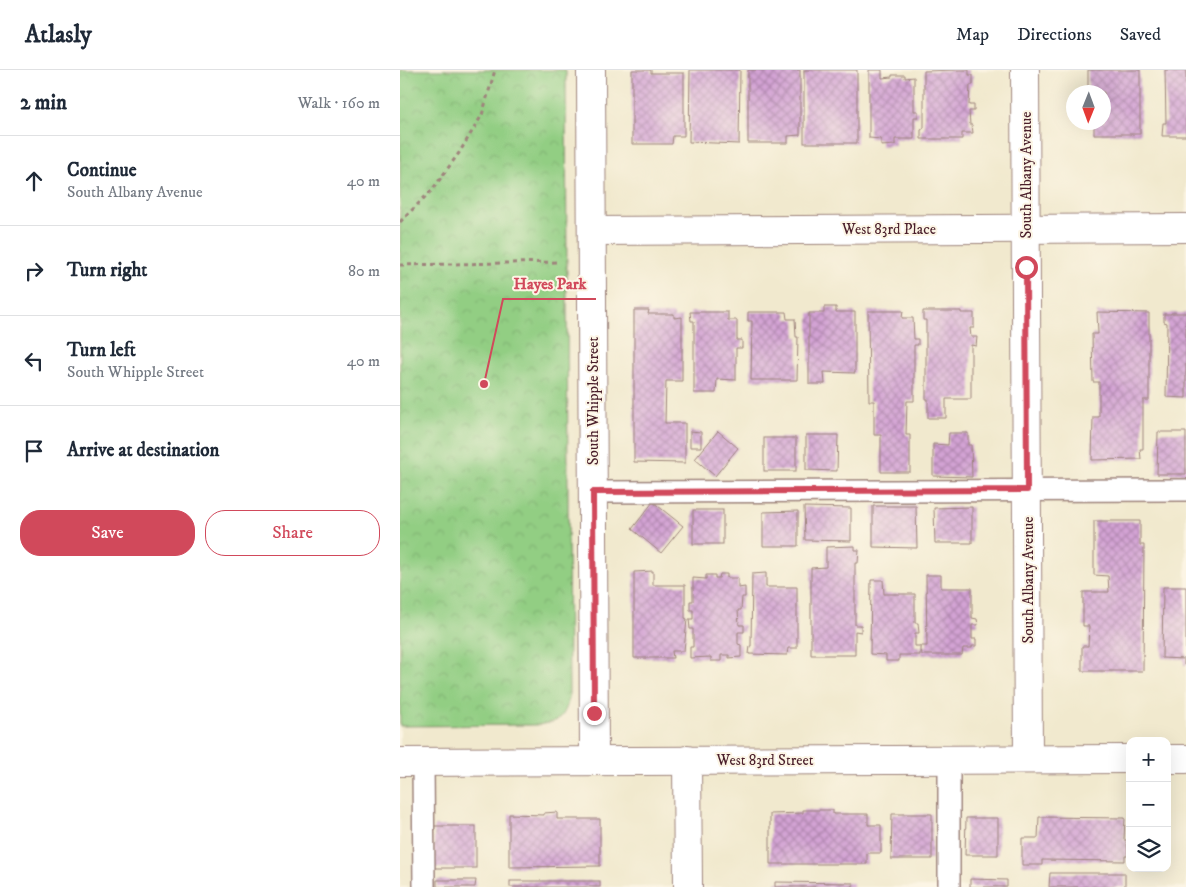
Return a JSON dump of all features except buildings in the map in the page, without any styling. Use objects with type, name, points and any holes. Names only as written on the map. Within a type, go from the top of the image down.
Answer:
[{"type":"street","name":"South Whipple Street","points":[[591,70],[594,761]]},
{"type":"street","name":"South Albany Avenue","points":[[1026,70],[1028,759]]},
{"type":"street","name":"West 83rd Place","points":[[592,231],[1186,228]]},
{"type":"street","name":"West 83rd Street","points":[[412,762],[1126,759]]},
{"type":"street","points":[[1171,759],[1186,759]]},
{"type":"street","points":[[687,760],[688,887]]},
{"type":"lane","points":[[593,492],[1186,490]]},
{"type":"lane","points":[[949,760],[949,887]]},
{"type":"lane","points":[[412,762],[424,887]]},
{"type":"path","points":[[400,222],[432,190],[464,145],[482,115],[495,70]]},
{"type":"path","points":[[400,265],[560,262]]},
{"type":"green space","points":[[400,70],[566,70],[569,698],[565,711],[559,719],[550,723],[537,725],[400,726]]},
{"type":"place","name":"Hayes Park","points":[[484,384]]},
{"type":"route","points":[[594,713],[593,492],[1027,490],[1026,267]]}]
